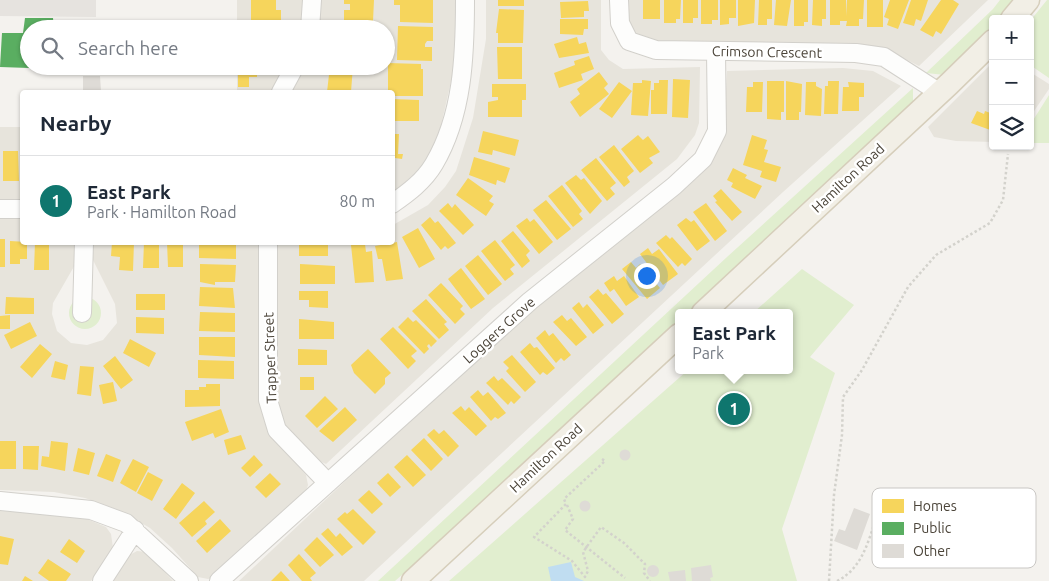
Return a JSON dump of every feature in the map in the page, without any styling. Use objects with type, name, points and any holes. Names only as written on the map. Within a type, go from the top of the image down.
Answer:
[{"type":"main road","points":[[1015,15],[1028,0]]},
{"type":"main road","name":"Hamilton Road","points":[[707,309],[940,93],[989,45]]},
{"type":"main road","name":"Hamilton Road","points":[[413,581],[675,339]]},
{"type":"street","points":[[311,20],[312,0]]},
{"type":"street","points":[[395,202],[414,188],[434,164],[454,116],[465,59],[465,0]]},
{"type":"street","name":"Crimson Crescent","points":[[619,0],[620,23],[628,41],[656,50],[856,53],[884,57],[940,93]]},
{"type":"street","name":"Loggers Grove","points":[[219,581],[530,301],[674,186],[703,159],[716,131],[716,52]]},
{"type":"street","points":[[282,90],[290,75]]},
{"type":"street","points":[[0,209],[20,209]]},
{"type":"street","points":[[82,313],[84,245]]},
{"type":"street","name":"Trapper Street","points":[[268,245],[268,400],[277,430],[328,483]]},
{"type":"street","points":[[0,502],[91,510],[126,523],[188,581]]},
{"type":"street","points":[[102,581],[135,530]]},
{"type":"path","points":[[829,581],[834,495],[842,435],[843,397],[862,370],[908,287],[936,255],[990,223],[1003,200],[1008,154]]},
{"type":"path","points":[[602,459],[605,461],[564,499],[573,519],[565,530],[625,578]]},
{"type":"path","points":[[566,504],[534,537],[572,561],[585,577],[588,571],[583,552],[585,546],[601,527],[624,542],[646,564],[644,573],[650,581]]},
{"type":"path","points":[[837,581],[843,578],[861,560],[872,530]]},
{"type":"shaded area","points":[[0,0],[96,0],[96,17],[0,16]]},
{"type":"shaded area","points":[[237,0],[304,0],[303,20],[237,20]]},
{"type":"shaded area","points":[[321,0],[457,0],[457,55],[440,130],[424,166],[395,191],[395,90],[290,90],[298,75],[395,75],[395,20],[318,20]]},
{"type":"shaded area","points":[[486,0],[601,0],[601,50],[609,60],[623,69],[700,67],[699,123],[695,135],[677,159],[493,308],[326,464],[315,459],[285,425],[278,406],[278,245],[395,245],[395,224],[428,205],[445,187],[456,171],[473,118],[486,39]]},
{"type":"shaded area","points":[[626,0],[988,0],[919,66],[889,51],[870,46],[655,43],[635,35],[629,27]]},
{"type":"shaded area","points":[[989,66],[989,142],[956,141],[934,137],[928,127]]},
{"type":"shaded area","points":[[843,68],[873,71],[901,86],[783,192],[364,581],[239,581],[504,332],[697,178],[710,163],[724,129],[727,71]]},
{"type":"shaded area","points":[[237,75],[282,75],[274,90],[237,90]]},
{"type":"shaded area","points":[[1034,75],[1049,84],[1049,89],[1034,111]]},
{"type":"shaded area","points":[[0,127],[20,127],[20,199],[0,199]]},
{"type":"shaded area","points":[[0,217],[20,217],[20,245],[78,245],[76,263],[53,303],[52,314],[57,331],[71,343],[87,345],[103,340],[117,323],[115,304],[93,260],[93,245],[260,245],[259,391],[263,415],[273,437],[306,475],[308,485],[306,491],[217,576],[208,579],[198,577],[172,548],[150,528],[119,510],[85,498],[54,492],[0,490]]},
{"type":"shaded area","points":[[0,511],[53,513],[87,519],[106,527],[111,534],[113,548],[91,581],[0,581]]},
{"type":"shaded area","points":[[137,551],[146,552],[173,581],[110,581],[126,557]]},
{"type":"green space","points":[[1000,0],[1014,0],[1002,15],[989,15],[989,29],[945,75],[926,73]]},
{"type":"green space","points":[[1049,0],[1049,78],[1034,68],[1034,16]]},
{"type":"green space","points":[[913,88],[913,104],[696,309],[675,309],[675,329],[591,408],[395,581],[378,581],[727,257]]},
{"type":"green space","points":[[1049,95],[1049,143],[1034,143],[1034,119]]},
{"type":"green space","points":[[802,269],[854,305],[810,357],[835,373],[782,529],[797,581],[449,581],[683,374],[793,374],[793,309],[757,309]]},
{"type":"green space","points":[[85,297],[91,298],[96,302],[100,307],[100,319],[96,324],[91,328],[85,329],[79,328],[74,324],[70,319],[69,313],[70,307],[74,302],[79,298]]},
{"type":"water","points":[[571,562],[575,577],[584,581],[551,581],[548,567]]},
{"type":"building: Homes","points":[[251,0],[276,0],[276,10],[281,10],[281,20],[251,20]]},
{"type":"building: Homes","points":[[344,0],[374,0],[373,20],[344,20],[344,10],[350,10],[350,4],[344,4]]},
{"type":"building: Homes","points":[[394,0],[433,0],[433,23],[400,22],[400,5],[394,5]]},
{"type":"building: Homes","points":[[498,0],[524,0],[524,6],[498,6]]},
{"type":"building: Homes","points":[[643,0],[660,0],[660,19],[643,19]]},
{"type":"building: Homes","points":[[664,0],[681,0],[680,19],[676,19],[676,23],[664,23]]},
{"type":"building: Homes","points":[[683,0],[698,0],[698,18],[693,18],[693,23],[683,23]]},
{"type":"building: Homes","points":[[701,0],[718,0],[718,20],[712,20],[712,24],[701,24]]},
{"type":"building: Homes","points":[[720,0],[736,0],[736,18],[729,18],[729,24],[720,25]]},
{"type":"building: Homes","points":[[738,0],[755,0],[754,23],[738,26]]},
{"type":"building: Homes","points":[[759,0],[772,0],[772,19],[767,19],[767,25],[758,25]]},
{"type":"building: Homes","points":[[776,0],[791,0],[787,26],[774,25]]},
{"type":"building: Homes","points":[[794,0],[808,0],[808,22],[804,22],[804,26],[794,26]]},
{"type":"building: Homes","points":[[813,0],[826,0],[826,19],[822,19],[822,26],[812,25]]},
{"type":"building: Homes","points":[[830,0],[846,0],[847,16],[847,0],[864,0],[863,19],[859,19],[859,26],[846,26],[847,21],[840,21],[840,25],[830,25]]},
{"type":"building: Homes","points":[[867,0],[883,0],[883,27],[867,27]]},
{"type":"building: Homes","points":[[890,0],[909,0],[898,29],[887,25],[889,19],[884,17]]},
{"type":"building: Homes","points":[[911,0],[928,0],[921,21],[916,19],[914,26],[903,23]]},
{"type":"building: Homes","points":[[941,0],[953,0],[959,4],[941,34],[936,31],[933,37],[920,30]]},
{"type":"building: Homes","points":[[588,1],[589,11],[584,11],[584,17],[561,18],[560,2]]},
{"type":"building: Homes","points":[[499,9],[524,10],[523,43],[498,43],[498,33],[496,33]]},
{"type":"building: Homes","points":[[560,19],[588,19],[588,29],[584,29],[583,35],[560,34]]},
{"type":"building: Homes","points":[[398,26],[433,27],[433,41],[427,41],[425,44],[425,47],[432,47],[432,61],[397,60]]},
{"type":"building: Homes","points":[[577,37],[579,44],[586,42],[589,53],[559,58],[554,44]]},
{"type":"building: Homes","points":[[497,47],[522,47],[522,79],[498,79]]},
{"type":"building: Homes","points":[[589,56],[594,69],[581,74],[583,80],[559,88],[554,73],[575,65],[574,61]]},
{"type":"building: Homes","points":[[395,63],[421,64],[421,69],[423,69],[423,96],[395,96],[395,90],[388,90],[388,75],[395,75]]},
{"type":"building: Homes","points":[[599,72],[608,84],[604,88],[609,94],[580,117],[570,102],[580,94],[577,89]]},
{"type":"building: Homes","points":[[238,75],[257,75],[257,77],[249,77],[249,87],[238,87]]},
{"type":"building: Homes","points":[[329,75],[352,75],[351,90],[327,90]]},
{"type":"building: Homes","points":[[673,79],[690,80],[688,118],[672,117]]},
{"type":"building: Homes","points":[[642,80],[651,81],[648,116],[631,115],[633,83],[642,83]]},
{"type":"building: Homes","points":[[659,80],[668,80],[667,114],[651,114],[651,90],[654,90],[654,83],[659,83]]},
{"type":"building: Homes","points":[[767,81],[784,81],[784,112],[781,112],[781,120],[767,119]]},
{"type":"building: Homes","points":[[786,81],[802,84],[799,120],[786,120]]},
{"type":"building: Homes","points":[[828,81],[839,81],[838,114],[824,114],[825,86],[828,86]]},
{"type":"building: Homes","points":[[619,82],[632,91],[612,118],[599,109]]},
{"type":"building: Homes","points":[[753,82],[763,82],[762,112],[746,112],[747,87],[753,87]]},
{"type":"building: Homes","points":[[806,82],[816,82],[816,86],[822,89],[821,116],[805,115]]},
{"type":"building: Homes","points":[[848,82],[864,83],[864,97],[859,97],[859,111],[842,111],[843,87],[849,87]]},
{"type":"building: Homes","points":[[492,84],[526,84],[526,100],[522,100],[522,117],[488,117],[488,102],[498,100],[498,97],[492,97]]},
{"type":"building: Homes","points":[[395,99],[419,100],[419,121],[395,121]]},
{"type":"building: Homes","points":[[977,111],[984,114],[985,111],[989,112],[989,130],[971,123]]},
{"type":"building: Homes","points":[[483,131],[519,140],[515,156],[493,150],[492,155],[478,152]]},
{"type":"building: Homes","points":[[395,134],[399,134],[398,154],[403,154],[402,159],[395,158]]},
{"type":"building: Homes","points":[[638,135],[643,140],[648,136],[660,152],[649,158],[653,163],[640,173],[621,149]]},
{"type":"building: Homes","points":[[752,135],[767,140],[764,149],[768,150],[764,162],[781,167],[776,182],[760,177],[762,171],[743,165]]},
{"type":"building: Homes","points":[[614,145],[634,171],[627,177],[630,182],[624,187],[599,157]]},
{"type":"building: Homes","points":[[3,151],[18,151],[19,181],[3,181]]},
{"type":"building: Homes","points":[[474,157],[510,168],[505,183],[497,180],[496,185],[469,175]]},
{"type":"building: Homes","points":[[596,158],[616,183],[610,188],[615,194],[607,201],[581,170]]},
{"type":"building: Homes","points":[[733,168],[747,175],[745,178],[762,186],[755,199],[731,187],[733,183],[727,180]]},
{"type":"building: Homes","points":[[576,175],[581,180],[584,178],[602,201],[590,214],[565,183]]},
{"type":"building: Homes","points":[[468,178],[493,196],[489,201],[494,204],[486,216],[456,195]]},
{"type":"building: Homes","points":[[562,185],[582,211],[579,214],[583,219],[573,227],[548,196]]},
{"type":"building: Homes","points":[[721,189],[742,212],[732,221],[715,202],[717,201],[713,196]]},
{"type":"building: Homes","points":[[546,200],[571,229],[557,240],[533,210]]},
{"type":"building: Homes","points":[[448,203],[452,208],[455,204],[474,225],[463,235],[439,211]]},
{"type":"building: Homes","points":[[706,203],[727,231],[715,241],[693,212]]},
{"type":"building: Homes","points":[[430,217],[435,223],[438,221],[456,243],[448,249],[445,246],[441,250],[421,225]]},
{"type":"building: Homes","points":[[527,218],[530,222],[534,219],[553,242],[539,254],[516,226]]},
{"type":"building: Homes","points":[[686,218],[691,222],[694,220],[710,241],[697,251],[677,225]]},
{"type":"building: Homes","points":[[418,228],[435,259],[419,268],[402,237]]},
{"type":"building: Homes","points":[[513,231],[530,251],[526,255],[530,261],[522,268],[501,241]]},
{"type":"building: Homes","points":[[666,235],[670,239],[672,237],[692,259],[685,266],[682,263],[678,267],[656,243]]},
{"type":"building: Homes","points":[[0,239],[5,239],[5,267],[0,267]]},
{"type":"building: Homes","points":[[495,240],[515,265],[510,269],[514,274],[505,281],[481,251]]},
{"type":"building: Homes","points":[[10,241],[20,242],[20,245],[27,245],[27,259],[20,259],[20,264],[10,264]]},
{"type":"building: Homes","points":[[397,242],[403,279],[386,281],[382,259],[378,259],[375,246],[395,245]]},
{"type":"building: Homes","points":[[35,245],[49,245],[49,270],[34,270]]},
{"type":"building: Homes","points":[[112,245],[134,245],[133,271],[119,270],[120,257],[111,256]]},
{"type":"building: Homes","points":[[144,245],[159,245],[159,268],[143,268]]},
{"type":"building: Homes","points":[[167,245],[183,245],[183,267],[168,267]]},
{"type":"building: Homes","points":[[199,245],[236,245],[236,259],[199,258]]},
{"type":"building: Homes","points":[[299,245],[328,245],[328,256],[299,256]]},
{"type":"building: Homes","points":[[351,245],[365,245],[366,252],[372,251],[374,282],[355,283]]},
{"type":"building: Homes","points":[[648,248],[652,254],[659,249],[678,274],[663,285],[640,254]]},
{"type":"building: Homes","points":[[478,255],[502,284],[488,295],[465,266]]},
{"type":"building: Homes","points":[[631,262],[636,268],[640,264],[660,288],[647,299],[622,269]]},
{"type":"building: Homes","points":[[200,264],[236,265],[235,282],[215,282],[215,285],[200,282]]},
{"type":"building: Homes","points":[[300,264],[335,266],[335,284],[300,284]]},
{"type":"building: Homes","points":[[461,268],[485,299],[471,309],[448,279]]},
{"type":"building: Homes","points":[[614,276],[617,281],[624,276],[639,297],[626,306],[614,289],[610,292],[604,283]]},
{"type":"building: Homes","points":[[441,283],[463,306],[460,309],[465,314],[455,324],[428,295]]},
{"type":"building: Homes","points":[[200,287],[233,288],[235,308],[199,306]]},
{"type":"building: Homes","points":[[598,289],[603,295],[606,293],[624,314],[612,324],[589,297]]},
{"type":"building: Homes","points":[[299,291],[328,291],[328,308],[309,307],[309,300],[299,300]]},
{"type":"building: Homes","points":[[136,294],[165,294],[165,310],[136,310]]},
{"type":"building: Homes","points":[[6,297],[34,298],[34,314],[5,314]]},
{"type":"building: Homes","points":[[426,299],[447,322],[444,324],[449,330],[439,339],[412,311]]},
{"type":"building: Homes","points":[[579,302],[583,308],[587,304],[604,325],[593,334],[572,308]]},
{"type":"building: Homes","points":[[200,312],[235,313],[235,332],[199,331]]},
{"type":"building: Homes","points":[[10,315],[10,329],[0,329],[0,316]]},
{"type":"building: Homes","points":[[562,315],[567,321],[571,318],[587,337],[576,346],[553,322]]},
{"type":"building: Homes","points":[[136,317],[164,318],[164,334],[136,333]]},
{"type":"building: Homes","points":[[408,317],[413,322],[416,320],[437,341],[431,347],[429,344],[427,346],[429,349],[424,354],[398,327]]},
{"type":"building: Homes","points":[[299,319],[334,322],[334,339],[299,339]]},
{"type":"building: Homes","points":[[30,322],[37,336],[11,349],[4,335]]},
{"type":"building: Homes","points":[[393,327],[417,351],[411,356],[416,361],[408,369],[380,339]]},
{"type":"building: Homes","points":[[545,330],[549,336],[553,333],[571,355],[564,361],[561,358],[556,363],[536,338]]},
{"type":"building: Homes","points":[[199,337],[235,337],[235,357],[199,355]]},
{"type":"building: Homes","points":[[130,339],[156,353],[149,367],[123,353]]},
{"type":"building: Homes","points":[[530,343],[534,348],[537,347],[555,368],[547,375],[543,372],[540,375],[520,352]]},
{"type":"building: Homes","points":[[40,344],[52,354],[32,378],[20,367]]},
{"type":"building: Homes","points":[[298,349],[327,350],[327,365],[298,365]]},
{"type":"building: Homes","points":[[368,349],[391,373],[385,378],[385,384],[375,394],[354,373],[351,365]]},
{"type":"building: Homes","points":[[512,355],[536,382],[525,392],[506,371],[509,368],[503,362]]},
{"type":"building: Homes","points":[[115,356],[133,380],[121,389],[103,366]]},
{"type":"building: Homes","points":[[198,360],[234,361],[234,379],[198,378]]},
{"type":"building: Homes","points":[[55,361],[68,365],[65,380],[51,377]]},
{"type":"building: Homes","points":[[80,366],[94,367],[91,396],[77,394]]},
{"type":"building: Homes","points":[[494,376],[498,381],[502,378],[521,397],[514,404],[511,401],[508,405],[486,383]]},
{"type":"building: Homes","points":[[300,377],[314,377],[314,390],[300,390]]},
{"type":"building: Homes","points":[[113,382],[117,401],[103,404],[99,385]]},
{"type":"building: Homes","points":[[206,384],[220,384],[220,406],[185,407],[185,390],[199,390],[199,387],[206,387]]},
{"type":"building: Homes","points":[[478,390],[483,396],[488,392],[506,413],[498,419],[495,417],[491,421],[470,397]]},
{"type":"building: Homes","points":[[325,396],[338,409],[317,428],[305,416]]},
{"type":"building: Homes","points":[[461,406],[465,411],[469,407],[487,426],[476,436],[452,413]]},
{"type":"building: Homes","points":[[345,407],[357,420],[333,442],[319,431]]},
{"type":"building: Homes","points":[[221,409],[229,432],[215,438],[213,433],[192,441],[185,422]]},
{"type":"building: Homes","points":[[434,429],[439,434],[444,430],[459,446],[448,457],[427,435]]},
{"type":"building: Homes","points":[[241,435],[246,449],[228,455],[224,440]]},
{"type":"building: Homes","points":[[424,438],[443,459],[431,471],[411,450]]},
{"type":"building: Homes","points":[[0,441],[16,441],[16,469],[0,469]]},
{"type":"building: Homes","points":[[51,441],[68,443],[65,471],[41,466],[42,456],[49,457]]},
{"type":"building: Homes","points":[[23,446],[39,446],[38,470],[23,469]]},
{"type":"building: Homes","points":[[78,448],[95,453],[89,475],[73,471]]},
{"type":"building: Homes","points":[[106,454],[121,460],[113,482],[97,476]]},
{"type":"building: Homes","points":[[254,455],[263,465],[250,477],[241,468]]},
{"type":"building: Homes","points":[[407,455],[426,475],[413,487],[394,467]]},
{"type":"building: Homes","points":[[133,459],[149,467],[136,492],[120,483]]},
{"type":"building: Homes","points":[[148,472],[163,480],[152,501],[137,493]]},
{"type":"building: Homes","points":[[270,473],[281,484],[266,498],[255,487]]},
{"type":"building: Homes","points":[[388,473],[401,487],[390,497],[377,483]]},
{"type":"building: Homes","points":[[182,483],[195,493],[176,519],[163,509]]},
{"type":"building: Homes","points":[[369,490],[383,504],[372,514],[358,500]]},
{"type":"building: Homes","points":[[204,501],[215,512],[205,521],[207,524],[192,537],[179,523]]},
{"type":"building: Homes","points":[[353,509],[376,532],[363,545],[337,519],[345,512],[347,514]]},
{"type":"building: Homes","points":[[220,519],[231,531],[207,553],[196,541]]},
{"type":"building: Homes","points":[[328,528],[336,537],[340,533],[353,547],[342,556],[321,534]]},
{"type":"building: Homes","points":[[0,536],[14,539],[8,565],[0,564]]},
{"type":"building: Homes","points":[[317,537],[334,555],[320,567],[304,550]]},
{"type":"building: Homes","points":[[69,539],[85,551],[77,563],[60,552]]},
{"type":"building: Homes","points":[[299,554],[316,573],[310,578],[312,581],[302,581],[288,565]]},
{"type":"building: Homes","points":[[48,559],[71,574],[66,581],[49,581],[38,573]]},
{"type":"building: Homes","points":[[281,571],[290,581],[271,581]]},
{"type":"building: Homes","points":[[25,576],[33,581],[22,581]]},
{"type":"building: Public","points":[[25,18],[53,18],[53,20],[25,20]]},
{"type":"building: Public","points":[[2,33],[20,33],[20,68],[0,67]]},
{"type":"building: Other","points":[[83,76],[100,76],[101,90],[83,90]]},
{"type":"building: Other","points":[[625,449],[631,455],[625,461],[619,455]]},
{"type":"building: Other","points":[[585,500],[591,506],[585,512],[579,506]]},
{"type":"building: Other","points":[[854,508],[870,514],[857,550],[834,541],[839,529],[845,531]]},
{"type":"building: Other","points":[[651,565],[655,565],[659,571],[655,577],[651,577],[647,573],[647,569]]},
{"type":"building: Other","points":[[711,565],[713,577],[710,578],[711,581],[692,581],[691,568]]},
{"type":"building: Other","points":[[685,570],[686,581],[670,581],[668,572]]},
{"type":"place","name":"East Park","points":[[734,409]]}]
